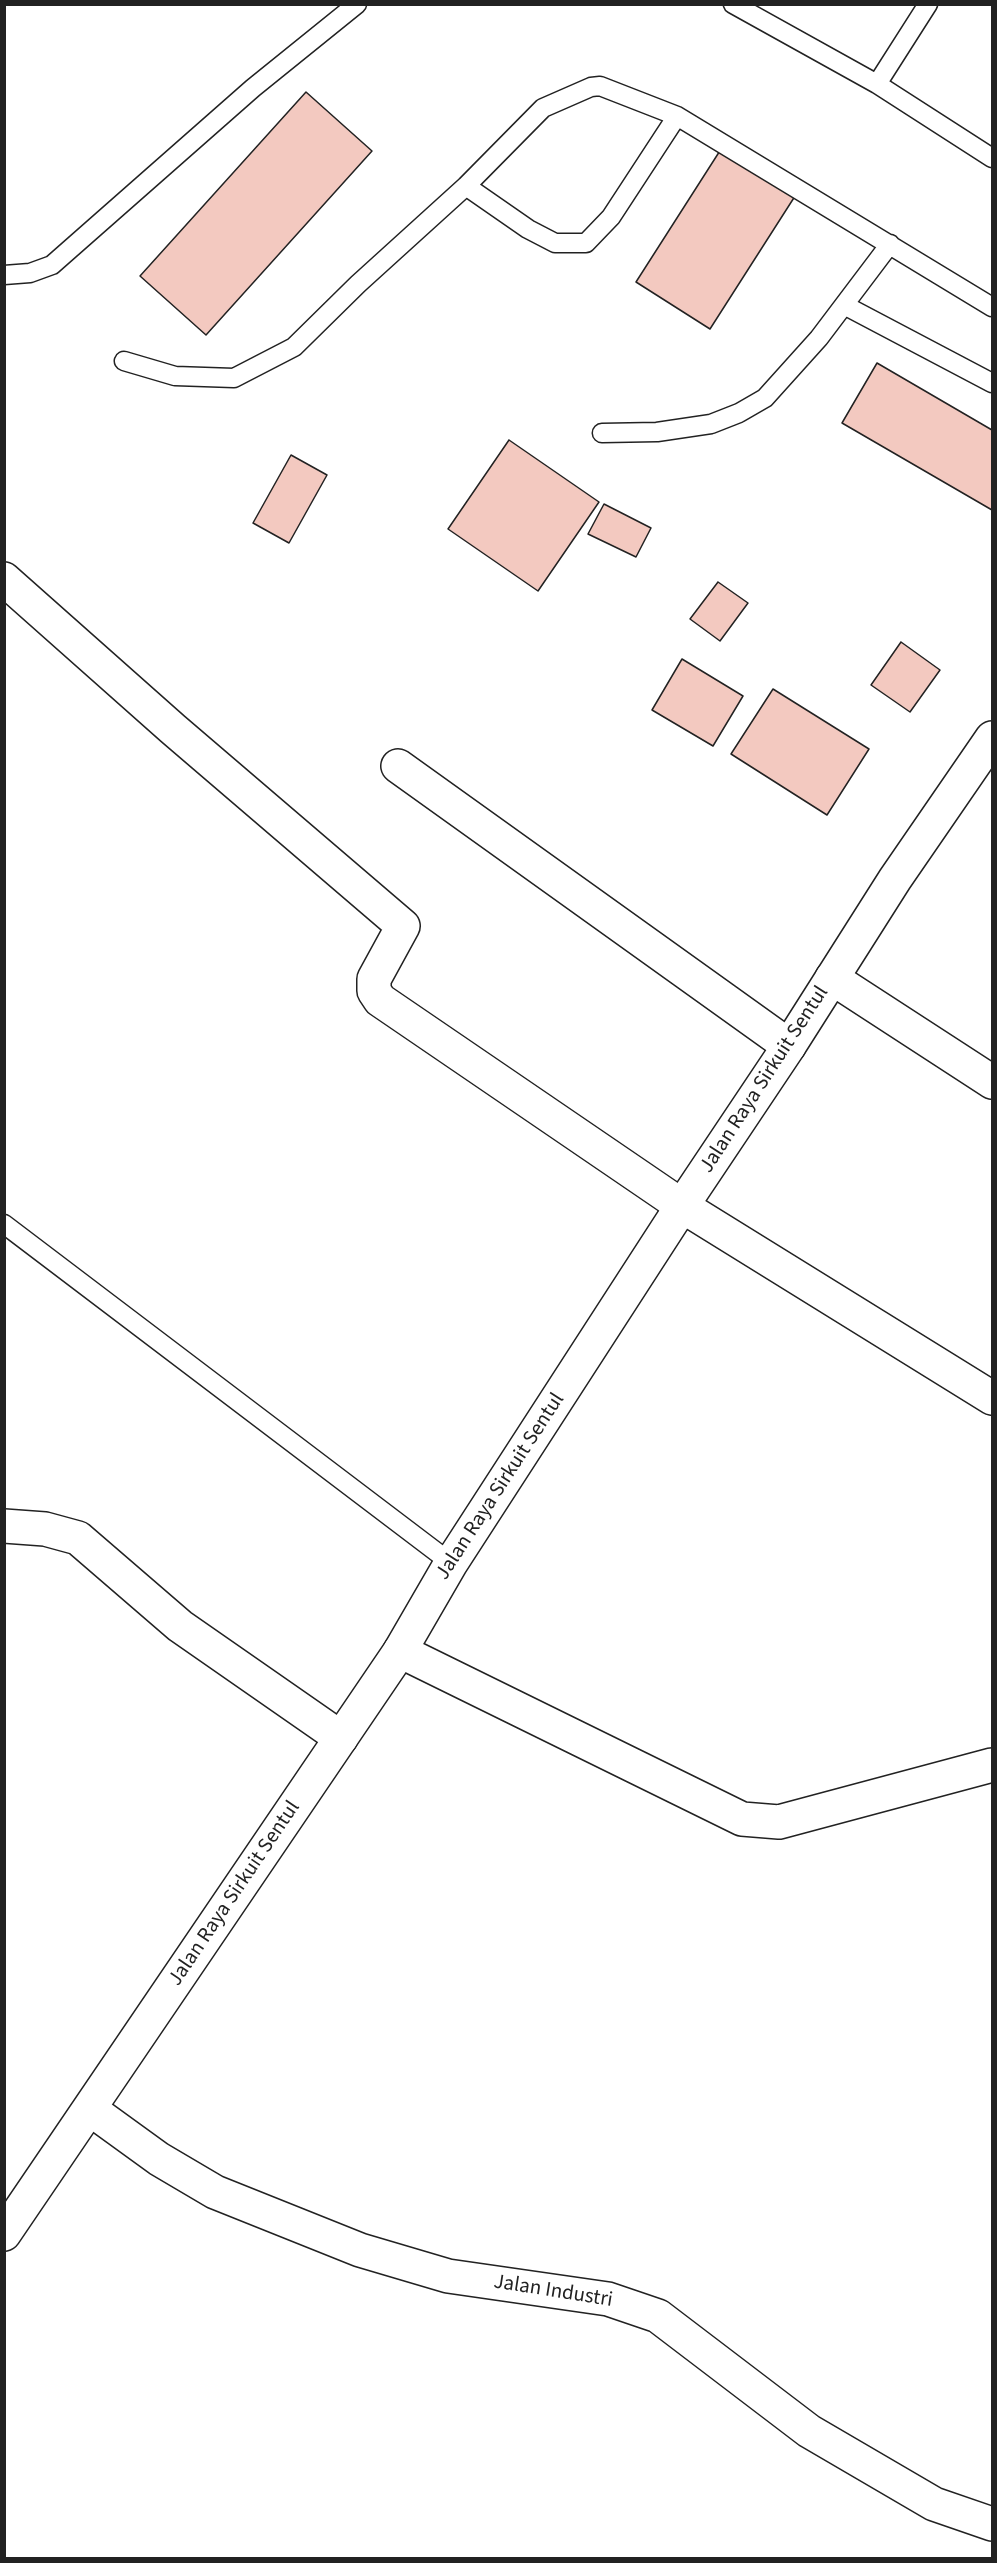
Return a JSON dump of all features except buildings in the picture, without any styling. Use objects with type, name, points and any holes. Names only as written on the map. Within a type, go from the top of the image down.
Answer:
[{"type":"street","points":[[4,579],[172,729],[403,926],[374,979],[374,991],[381,1000],[682,1206],[993,1398]]},
{"type":"street","name":"Jalan Raya Sirkuit Sentul","points":[[6,2229],[90,2109],[400,1651],[451,1563],[682,1206],[789,1046],[895,879],[993,738]]},
{"type":"street","points":[[398,766],[789,1046]]},
{"type":"street","points":[[832,978],[993,1083]]},
{"type":"street","points":[[4,1526],[45,1529],[78,1538],[180,1626],[341,1738]]},
{"type":"street","points":[[400,1651],[742,1819],[779,1822],[993,1765]]},
{"type":"street","name":"Jalan Industri","points":[[90,2109],[159,2159],[215,2192],[360,2250],[448,2276],[608,2299],[658,2316],[809,2431],[934,2504],[993,2524]]},
{"type":"lane","points":[[4,275],[30,273],[52,265],[253,88],[357,4]]},
{"type":"lane","points":[[733,4],[877,84],[993,158]]},
{"type":"lane","points":[[877,84],[928,4]]},
{"type":"lane","points":[[124,361],[175,376],[234,378],[294,347],[358,284],[466,186],[543,108],[591,87],[600,86],[677,116],[993,307]]},
{"type":"lane","points":[[466,186],[528,229],[555,243],[586,243],[611,218],[677,116]]},
{"type":"lane","points":[[602,433],[657,432],[711,424],[739,413],[765,398],[795,367],[891,244]]},
{"type":"lane","points":[[844,305],[963,369],[993,382]]},
{"type":"lane","points":[[4,1224],[451,1563]]}]
